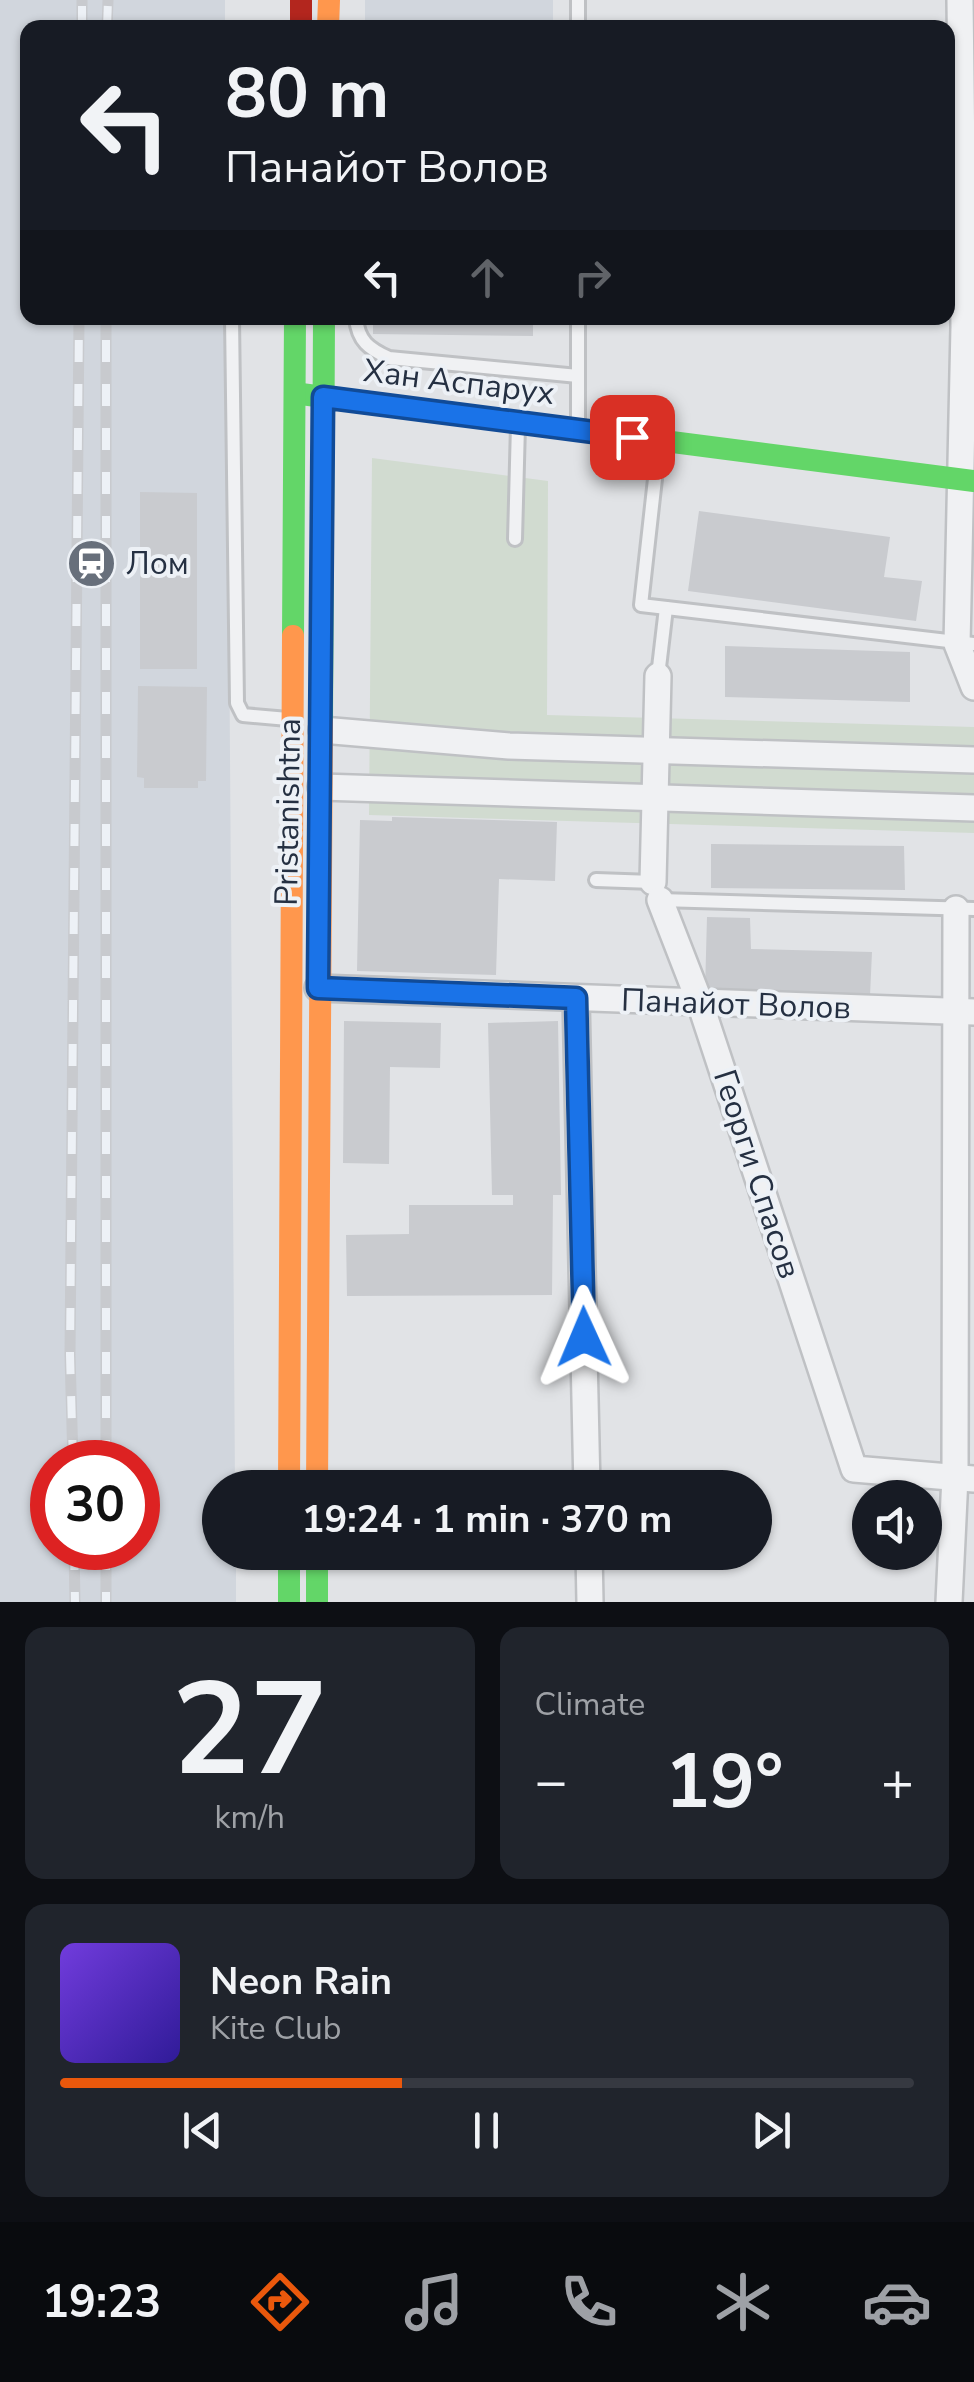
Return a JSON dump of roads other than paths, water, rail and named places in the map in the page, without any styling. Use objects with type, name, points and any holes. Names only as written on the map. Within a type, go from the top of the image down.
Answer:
[{"type":"main road","name":"Pristanishtna","points":[[289,1470],[295,325]]},
{"type":"main road","name":"Pristanishtna","points":[[318,1470],[324,325]]},
{"type":"main road","name":"Хан Аспарух","points":[[294,393],[968,481]]},
{"type":"main road","points":[[288,1602],[289,1570]]},
{"type":"main road","points":[[318,1570],[318,1602]]},
{"type":"street","points":[[960,0],[969,328],[966,644],[974,687]]},
{"type":"street","points":[[656,891],[658,676]]},
{"type":"street","points":[[322,730],[509,746],[974,760]]},
{"type":"street","points":[[321,787],[974,808]]},
{"type":"street","name":"Георги Спасов","points":[[656,891],[700,1002],[854,1469],[964,1478]]},
{"type":"street","points":[[950,1602],[964,1478],[965,909]]},
{"type":"street","name":"Панайот Волов","points":[[318,988],[964,1011]]},
{"type":"street","points":[[576,998],[587,1470]]},
{"type":"street","points":[[589,1570],[590,1602]]},
{"type":"lane","points":[[232,325],[237,702],[243,715],[291,720]]},
{"type":"lane","points":[[356,325],[357,333],[369,349],[390,358],[578,376]]},
{"type":"lane","points":[[578,325],[578,430]]},
{"type":"lane","points":[[514,539],[518,422]]},
{"type":"lane","points":[[660,440],[642,604],[966,644]]},
{"type":"lane","points":[[658,676],[666,608]]},
{"type":"lane","points":[[596,880],[656,891],[965,909]]},
{"type":"railway","points":[[82,0],[82,20]]},
{"type":"railway","points":[[107,20],[108,0]]},
{"type":"railway","points":[[72,1440],[79,325]]},
{"type":"railway","points":[[106,325],[106,1440]]},
{"type":"railway","points":[[74,1570],[75,1602]]},
{"type":"railway","points":[[106,1570],[106,1602]]},
{"type":"place","name":"Лом","points":[[91,563]]}]
